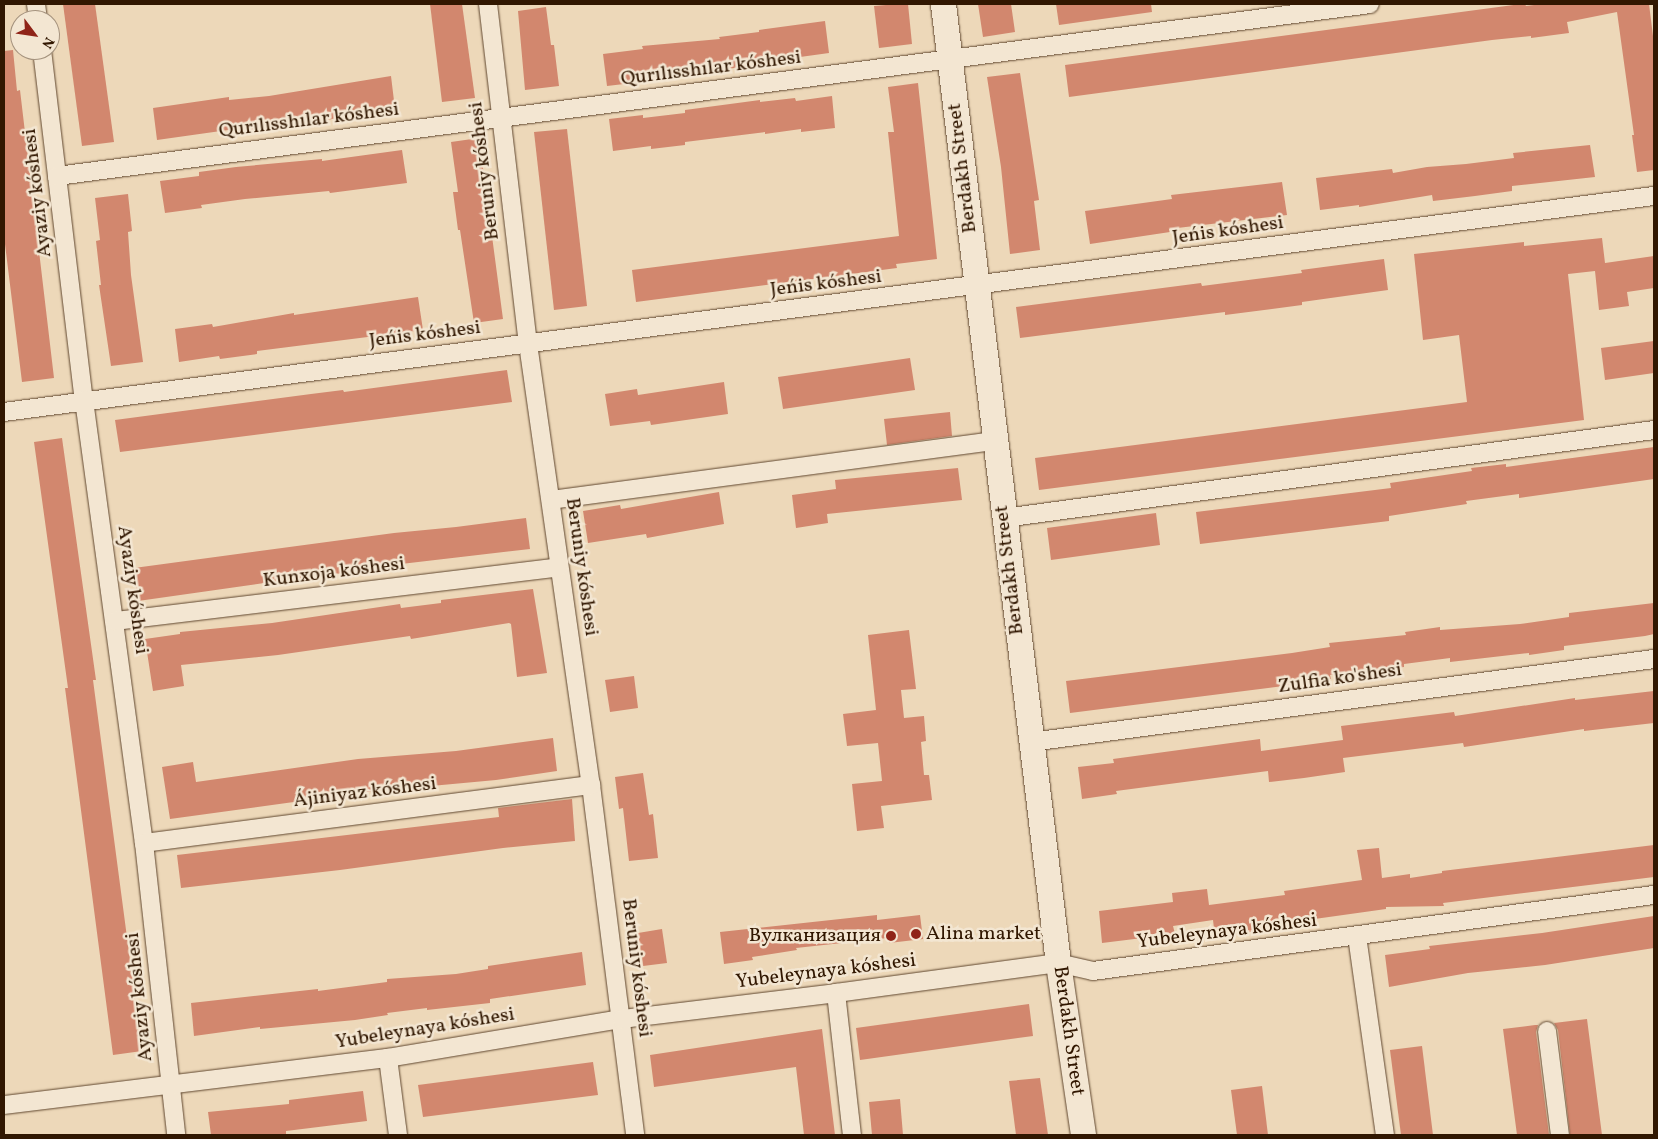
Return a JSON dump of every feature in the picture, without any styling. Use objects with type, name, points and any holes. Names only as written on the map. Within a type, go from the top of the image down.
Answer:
[{"type":"street","name":"Beruniy kóshesi","points":[[488,4],[528,344],[591,785],[622,1019],[635,1135]]},
{"type":"street","name":"Berdakh Street","points":[[943,4],[1058,963],[1083,1135]]},
{"type":"street","name":"Qurılısshılar kóshesi","points":[[57,176],[1370,4]]},
{"type":"street","name":"Ayaziy kóshesi","points":[[43,60],[84,400],[144,843],[176,1135]]},
{"type":"street","name":"Jeńis kóshesi","points":[[4,412],[84,400],[976,286],[1654,196]]},
{"type":"street","points":[[1004,518],[1654,430]]},
{"type":"street","points":[[551,500],[995,441]]},
{"type":"street","name":"Kunxoja kóshesi","points":[[114,621],[559,567]]},
{"type":"street","name":"Zulfia ko'shesi","points":[[1031,742],[1654,659]]},
{"type":"street","name":"Ájiniyaz kóshesi","points":[[144,843],[591,785]]},
{"type":"street","name":"Yubeleynaya kóshesi","points":[[4,1106],[388,1058],[622,1019],[1058,963],[1092,971],[1654,895]]},
{"type":"street","points":[[1357,936],[1385,1135]]},
{"type":"street","points":[[836,993],[852,1135]]},
{"type":"street","points":[[1547,1031],[1560,1135]]},
{"type":"street","points":[[388,1058],[398,1135]]},
{"type":"building","points":[[63,4],[95,4],[114,142],[82,146]]},
{"type":"building","points":[[430,4],[462,4],[475,98],[442,102]]},
{"type":"building","points":[[908,4],[912,44],[879,48],[874,6]]},
{"type":"building","points":[[978,4],[1011,4],[1015,32],[983,37]]},
{"type":"building","points":[[1056,4],[1151,4],[1152,12],[1059,25]]},
{"type":"building","points":[[1521,4],[1526,6],[1542,4],[1649,4],[1654,44],[1654,170],[1637,172],[1632,135],[1634,135],[1617,12],[1567,22],[1569,33],[1531,38],[1531,36],[1492,40],[1069,97],[1065,65]]},
{"type":"building","points":[[546,7],[551,45],[554,45],[559,86],[525,90],[518,11]]},
{"type":"building","points":[[825,21],[829,53],[757,63],[757,65],[719,70],[719,72],[685,76],[684,73],[641,78],[641,82],[607,86],[603,54],[643,49],[642,46],[720,39],[719,37],[759,32],[759,30]]},
{"type":"building","points":[[10,50],[10,60],[14,60],[17,91],[20,90],[54,378],[22,382],[4,236],[4,51]]},
{"type":"building","points":[[1020,73],[1039,200],[1034,201],[1040,250],[1010,254],[1001,167],[987,77]]},
{"type":"building","points":[[391,76],[395,109],[276,128],[236,132],[235,129],[157,140],[153,108],[229,97],[229,100],[269,96]]},
{"type":"building","points":[[918,83],[937,259],[896,264],[897,268],[636,302],[632,270],[899,236],[888,132],[894,132],[888,87]]},
{"type":"building","points":[[832,96],[835,128],[801,132],[801,129],[765,134],[765,132],[685,142],[685,145],[651,149],[651,146],[613,151],[609,119],[643,115],[643,118],[685,113],[685,110],[760,100],[760,102],[795,98],[796,101]]},
{"type":"building","points":[[567,129],[587,306],[554,310],[534,132]]},
{"type":"building","points":[[479,138],[503,319],[474,323],[453,192],[458,192],[451,142]]},
{"type":"building","points":[[1590,145],[1595,177],[1512,186],[1512,191],[1475,196],[1433,201],[1432,195],[1359,207],[1359,205],[1320,210],[1316,178],[1392,169],[1393,173],[1427,167],[1514,158],[1513,153]]},
{"type":"building","points":[[402,150],[407,183],[330,193],[329,191],[245,199],[201,205],[202,208],[165,213],[160,181],[199,176],[199,172],[236,167],[322,159],[322,161]]},
{"type":"building","points":[[1282,182],[1287,215],[1169,229],[1170,232],[1090,244],[1085,211],[1172,199],[1171,195]]},
{"type":"building","points":[[128,194],[132,231],[128,232],[131,275],[143,362],[111,366],[99,285],[101,285],[96,241],[100,240],[95,198]]},
{"type":"building","points":[[1602,238],[1605,263],[1654,256],[1654,288],[1627,292],[1629,306],[1599,310],[1595,271],[1568,274],[1584,420],[1039,490],[1035,458],[1467,402],[1459,335],[1423,340],[1414,254],[1524,242],[1524,246]]},
{"type":"building","points":[[1384,259],[1388,290],[1302,302],[1302,305],[1225,315],[1225,312],[1020,338],[1016,307],[1201,283],[1202,286],[1302,273],[1301,270]]},
{"type":"building","points":[[418,297],[423,330],[257,351],[257,354],[220,359],[219,356],[179,362],[175,329],[212,324],[213,327],[294,313],[294,315]]},
{"type":"building","points":[[1654,341],[1654,373],[1605,380],[1601,348]]},
{"type":"building","points":[[910,358],[915,390],[783,409],[778,377]]},
{"type":"building","points":[[507,370],[512,402],[120,452],[115,420]]},
{"type":"building","points":[[724,382],[728,414],[651,425],[650,421],[610,426],[605,394],[637,389],[638,395]]},
{"type":"building","points":[[950,412],[952,436],[887,445],[884,419]]},
{"type":"building","points":[[62,438],[96,680],[93,680],[142,1051],[113,1055],[65,688],[68,688],[34,442]]},
{"type":"building","points":[[1654,447],[1654,479],[1519,498],[1519,494],[1466,501],[1467,504],[1389,516],[1389,521],[1200,544],[1196,512],[1391,488],[1390,483],[1472,471],[1471,468],[1506,464],[1506,467]]},
{"type":"building","points":[[958,468],[962,500],[827,514],[828,523],[796,528],[792,495],[836,489],[835,480]]},
{"type":"building","points":[[719,492],[724,524],[647,538],[646,534],[588,543],[583,511],[620,505],[621,509]]},
{"type":"building","points":[[1156,513],[1160,545],[1051,560],[1047,528]]},
{"type":"building","points":[[526,518],[530,549],[401,564],[272,584],[271,582],[138,601],[134,568],[394,533]]},
{"type":"building","points":[[533,589],[547,673],[517,677],[511,624],[509,623],[411,639],[410,636],[278,655],[181,665],[184,686],[153,691],[145,639],[180,634],[180,632],[272,623],[400,604],[401,608],[441,603],[441,600]]},
{"type":"building","points":[[1654,603],[1654,634],[1645,636],[1564,646],[1564,650],[1529,655],[1529,653],[1450,662],[1450,658],[1404,664],[1404,667],[1330,675],[1331,679],[1291,685],[1070,713],[1066,681],[1292,653],[1330,647],[1329,643],[1406,635],[1405,632],[1440,627],[1440,630],[1520,624],[1569,617],[1569,613]]},
{"type":"building","points":[[909,630],[916,689],[901,690],[904,718],[924,716],[926,741],[921,742],[924,775],[929,775],[932,800],[881,806],[884,828],[857,831],[852,784],[882,781],[878,743],[847,746],[843,714],[876,710],[868,635]]},
{"type":"building","points":[[634,676],[638,708],[610,712],[605,680]]},
{"type":"building","points":[[1654,691],[1654,723],[1584,731],[1584,729],[1464,747],[1463,743],[1343,758],[1345,772],[1304,778],[1269,782],[1268,771],[1116,791],[1117,794],[1082,799],[1078,767],[1114,763],[1113,759],[1260,739],[1261,751],[1343,740],[1341,726],[1454,712],[1455,716],[1575,698],[1575,700]]},
{"type":"building","points":[[553,738],[557,771],[496,780],[366,792],[170,819],[162,767],[193,762],[196,782],[358,759],[456,751]]},
{"type":"building","points":[[643,773],[649,815],[653,814],[658,858],[629,861],[623,808],[619,809],[615,777]]},
{"type":"building","points":[[572,799],[575,841],[503,848],[340,870],[181,888],[177,855],[499,817],[498,808]]},
{"type":"building","points":[[1654,845],[1654,877],[1443,903],[1444,906],[1386,907],[1386,909],[1286,923],[1286,927],[1215,937],[1213,920],[1173,926],[1175,934],[1102,943],[1099,911],[1173,902],[1172,893],[1207,889],[1209,905],[1285,895],[1284,891],[1362,880],[1357,850],[1379,848],[1382,878],[1410,874],[1410,878],[1442,873],[1442,871]]},
{"type":"building","points":[[877,915],[877,920],[920,915],[923,939],[889,943],[888,938],[796,948],[797,950],[752,957],[753,960],[724,964],[720,932]]},
{"type":"building","points":[[1654,916],[1654,948],[1545,965],[1468,973],[1389,987],[1385,955],[1430,949],[1429,946],[1542,933]]},
{"type":"building","points":[[662,929],[667,963],[643,966],[638,933]]},
{"type":"building","points":[[582,952],[586,985],[490,999],[490,1003],[427,1010],[427,1008],[387,1013],[388,1015],[355,1020],[260,1029],[260,1027],[194,1036],[191,1003],[318,989],[318,991],[387,982],[387,979],[456,974],[488,969],[488,966]]},
{"type":"building","points":[[1029,1004],[1033,1036],[860,1060],[856,1028]]},
{"type":"building","points":[[1587,1019],[1602,1135],[1570,1135],[1558,1030],[1554,1023]]},
{"type":"building","points":[[1538,1025],[1536,1032],[1549,1135],[1517,1135],[1503,1029]]},
{"type":"building","points":[[822,1029],[835,1135],[804,1135],[796,1067],[654,1087],[650,1055]]},
{"type":"building","points":[[1422,1046],[1433,1135],[1401,1135],[1390,1050]]},
{"type":"building","points":[[593,1062],[598,1095],[423,1117],[418,1085]]},
{"type":"building","points":[[1040,1078],[1048,1135],[1016,1135],[1009,1081]]},
{"type":"building","points":[[1262,1086],[1268,1135],[1237,1135],[1231,1090]]},
{"type":"building","points":[[363,1091],[367,1121],[286,1131],[286,1135],[211,1135],[208,1112],[289,1104],[289,1100]]},
{"type":"building","points":[[900,1099],[903,1135],[872,1135],[869,1102]]},
{"type":"place","name":"Alina market","points":[[916,934]]},
{"type":"place","name":"Вулканизация","points":[[891,936]]}]
